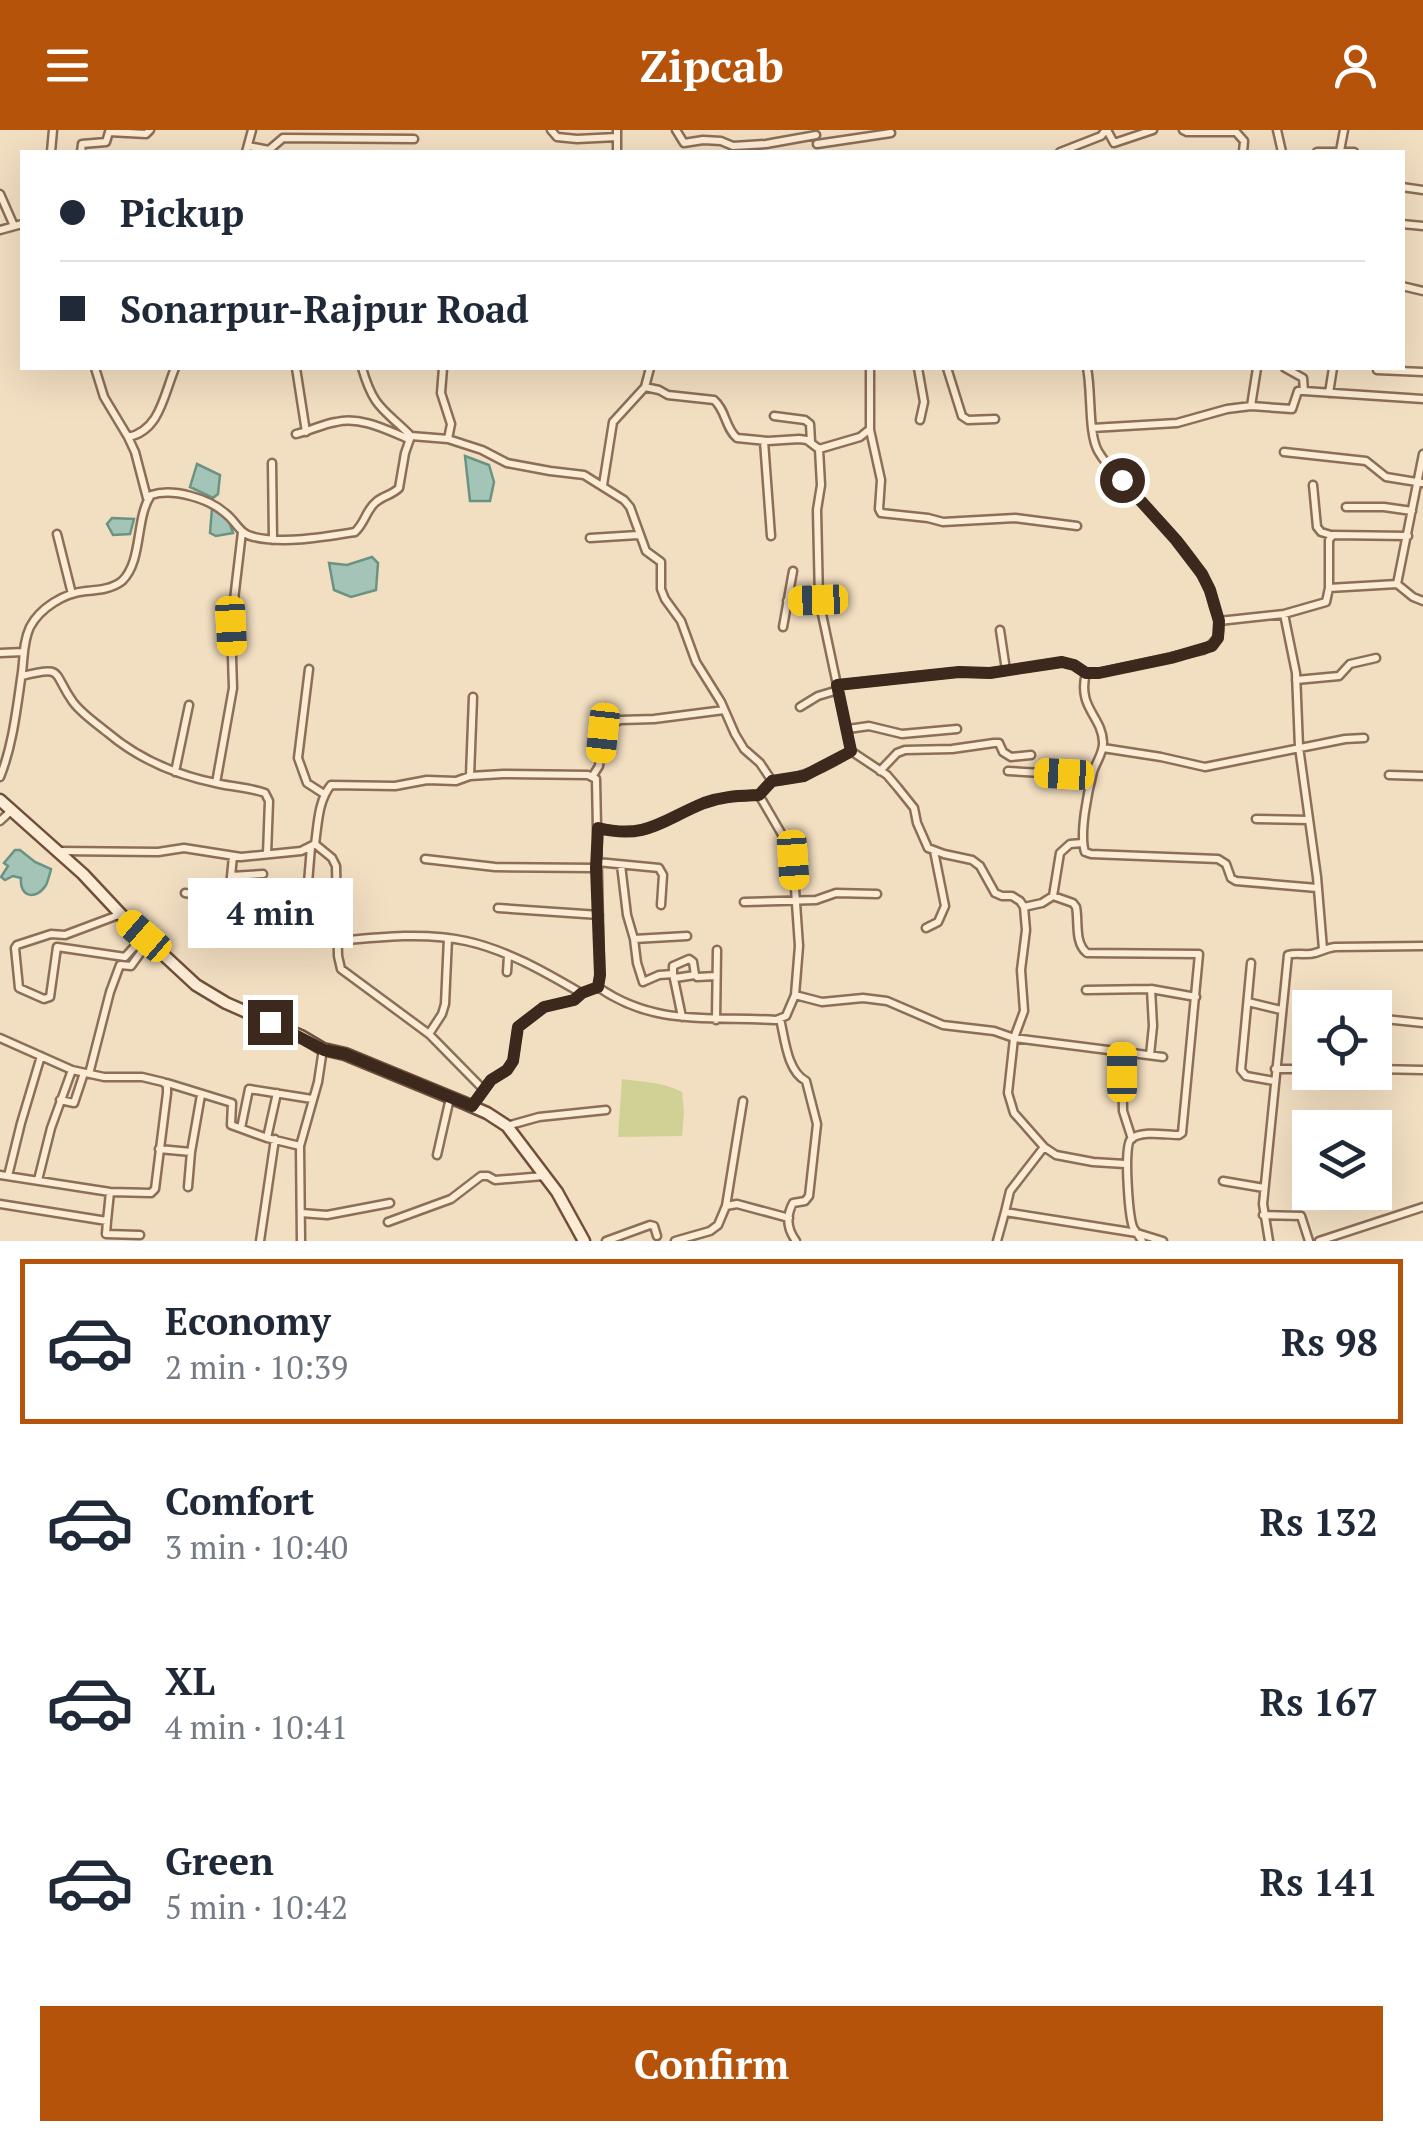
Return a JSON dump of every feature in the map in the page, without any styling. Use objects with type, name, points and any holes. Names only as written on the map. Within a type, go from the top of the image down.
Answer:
[{"type":"main road","points":[[0,800],[196,985],[226,1004],[324,1050],[345,1054],[472,1106],[507,1126],[569,1212],[584,1241]]},
{"type":"street","points":[[82,150],[82,144],[106,142],[109,132],[146,134],[150,130]]},
{"type":"street","points":[[252,130],[247,149],[269,150],[283,138],[414,139]]},
{"type":"street","points":[[552,130],[556,137],[577,139],[617,134],[617,149]]},
{"type":"street","points":[[676,130],[684,143],[714,141],[733,149],[891,134]]},
{"type":"street","points":[[714,130],[714,141]]},
{"type":"street","points":[[1085,148],[1107,130],[1114,143],[1153,130]]},
{"type":"street","points":[[1183,130],[1236,132],[1244,141],[1243,150]]},
{"type":"street","points":[[404,139],[404,150]]},
{"type":"street","points":[[0,194],[18,225],[0,230]]},
{"type":"street","points":[[96,370],[104,397],[139,464],[148,500]]},
{"type":"street","points":[[128,437],[151,426],[175,370]]},
{"type":"street","points":[[296,370],[306,432]]},
{"type":"street","points":[[363,370],[379,408],[410,437]]},
{"type":"street","points":[[443,370],[441,393],[451,424],[448,439]]},
{"type":"street","points":[[603,486],[613,422],[644,387],[649,370]]},
{"type":"street","points":[[870,370],[870,430],[882,480],[881,514],[944,522],[1015,518],[1077,526]]},
{"type":"street","points":[[918,370],[924,402],[920,420]]},
{"type":"street","points":[[948,370],[962,416],[968,420],[995,419]]},
{"type":"street","points":[[800,707],[838,687],[1062,662],[1086,673],[1109,672],[1212,646],[1218,638],[1219,621],[1202,574],[1096,447],[1088,370]]},
{"type":"street","points":[[1251,406],[1257,370]]},
{"type":"street","points":[[1289,370],[1303,378],[1304,390]]},
{"type":"street","points":[[1329,393],[1333,370]]},
{"type":"street","points":[[1377,370],[1423,372]]},
{"type":"street","points":[[644,387],[668,395],[714,400],[720,404],[733,436],[740,440],[799,438],[819,449],[818,600],[851,751],[887,776],[914,808],[928,848],[972,860],[980,866],[994,893],[1012,896],[1024,907],[1024,1011],[1010,1058],[1009,1102],[1014,1113],[1044,1148],[1056,1155],[1125,1164]]},
{"type":"street","points":[[1092,428],[1177,422],[1251,406],[1292,409],[1298,391],[1304,390],[1423,399]]},
{"type":"street","points":[[774,416],[805,420],[810,424],[811,443]]},
{"type":"street","points":[[296,434],[333,422],[362,422],[410,437],[448,439],[507,462],[584,475],[603,486],[630,507],[646,551],[661,562],[661,589],[682,621],[696,662],[744,749],[760,762],[772,781]]},
{"type":"street","points":[[819,449],[860,437],[870,430]]},
{"type":"street","points":[[0,777],[30,628],[52,604],[72,594],[111,587],[123,579],[152,495],[160,492],[189,496],[208,503],[226,513],[251,537],[273,540],[349,533],[360,528],[370,506],[400,488],[410,437]]},
{"type":"street","points":[[764,441],[772,536]]},
{"type":"street","points":[[1284,452],[1366,461],[1386,478],[1420,483]]},
{"type":"street","points":[[1398,584],[1423,454]]},
{"type":"street","points":[[272,463],[273,540]]},
{"type":"street","points":[[1313,485],[1317,527],[1321,532],[1408,536]]},
{"type":"street","points":[[1346,507],[1412,511]]},
{"type":"street","points":[[216,783],[234,688],[231,626],[242,532]]},
{"type":"street","points":[[56,534],[72,594]]},
{"type":"street","points":[[590,538],[638,535]]},
{"type":"street","points":[[1219,621],[1284,614],[1326,602],[1329,540],[1333,535]]},
{"type":"street","points":[[782,627],[793,571]]},
{"type":"street","points":[[1329,588],[1398,584],[1423,601]]},
{"type":"street","points":[[788,601],[818,600]]},
{"type":"street","points":[[1284,614],[1293,650],[1298,747],[1323,949]]},
{"type":"street","points":[[1000,630],[1006,670]]},
{"type":"street","points":[[0,652],[23,652]]},
{"type":"street","points":[[1296,680],[1339,676],[1350,664],[1376,658]]},
{"type":"street","points":[[308,669],[298,758],[307,783],[324,794]]},
{"type":"street","points":[[21,676],[55,672],[77,707],[110,735],[175,772],[261,791],[268,796],[267,854]]},
{"type":"street","points":[[1086,673],[1086,704],[1101,732],[1103,748],[1092,776],[1083,843],[1086,852],[1218,859],[1226,864],[1236,882],[1317,888]]},
{"type":"street","points":[[470,776],[473,698]]},
{"type":"street","points":[[175,772],[189,705]]},
{"type":"street","points":[[592,777],[599,766],[604,729],[620,720],[724,710]]},
{"type":"street","points":[[848,729],[870,726],[902,734],[957,729]]},
{"type":"street","points":[[1103,748],[1205,767],[1364,738]]},
{"type":"street","points":[[880,770],[905,750],[999,743],[1011,757],[1031,755]]},
{"type":"street","points":[[598,828],[618,833],[651,829],[705,803],[732,795],[759,795],[772,781],[804,776],[851,751]]},
{"type":"street","points":[[1008,772],[1092,776]]},
{"type":"street","points":[[273,907],[306,907],[313,845],[324,794],[330,785],[395,786],[503,774],[588,775],[596,778],[598,987]]},
{"type":"street","points":[[1389,775],[1423,776]]},
{"type":"street","points":[[598,987],[620,1003],[657,1014],[716,1020],[786,1016],[795,996],[799,946],[790,850],[759,795]]},
{"type":"street","points":[[0,822],[12,810]]},
{"type":"street","points":[[1256,819],[1309,820]]},
{"type":"street","points":[[1024,907],[1053,896],[1060,853],[1070,844],[1083,843]]},
{"type":"street","points":[[55,851],[158,852],[184,848],[234,856],[302,851],[313,845]]},
{"type":"street","points":[[313,845],[332,858],[336,866],[341,969],[429,1034],[484,1090]]},
{"type":"street","points":[[926,928],[938,922],[945,906],[934,851]]},
{"type":"street","points":[[185,894],[229,897],[234,856]]},
{"type":"street","points":[[425,859],[495,867],[621,864],[662,870],[661,904]]},
{"type":"street","points":[[621,864],[627,915],[643,982],[659,975],[716,976]]},
{"type":"street","points":[[231,876],[263,874]]},
{"type":"street","points":[[744,902],[824,899],[836,893],[877,894]]},
{"type":"street","points":[[1053,896],[1076,907],[1079,942],[1087,953],[1199,954],[1182,1132],[1179,1136],[1154,1134],[1132,1139],[1126,1148],[1132,1226],[1142,1241]]},
{"type":"street","points":[[498,908],[600,915]]},
{"type":"street","points":[[120,914],[65,934],[51,934],[17,945],[14,948],[19,988],[44,999],[50,997],[57,948],[124,957],[147,938]]},
{"type":"street","points":[[634,939],[687,936]]},
{"type":"street","points":[[339,942],[402,937],[474,942],[539,969],[582,993]]},
{"type":"street","points":[[60,1100],[74,1103],[120,965],[131,966],[147,938]]},
{"type":"street","points":[[429,1034],[445,1004],[448,938]]},
{"type":"street","points":[[1269,1241],[1264,1188],[1288,955],[1323,949],[1423,946]]},
{"type":"street","points":[[716,950],[716,1020]]},
{"type":"street","points":[[507,972],[508,956]]},
{"type":"street","points":[[682,1017],[673,966],[689,960],[695,975]]},
{"type":"street","points":[[1251,963],[1242,1073],[1274,1081]]},
{"type":"street","points":[[472,1106],[513,1061],[518,1027],[544,1007],[574,1000],[598,987]]},
{"type":"street","points":[[1086,990],[1152,989],[1196,996]]},
{"type":"street","points":[[1150,1055],[1152,989]]},
{"type":"street","points":[[795,996],[822,1002],[887,1000],[942,1024],[1054,1044],[1162,1056]]},
{"type":"street","points":[[1248,1002],[1281,1010]]},
{"type":"street","points":[[780,1018],[792,1064],[797,1076],[806,1081],[817,1124],[809,1196],[805,1202],[793,1204],[789,1218],[788,1226],[796,1241]]},
{"type":"street","points":[[1392,1020],[1423,1023]]},
{"type":"street","points":[[0,1038],[72,1070],[104,1078],[163,1082],[232,1103],[231,1125],[300,1146]]},
{"type":"street","points":[[300,1241],[300,1146],[324,1050]]},
{"type":"street","points":[[1122,1051],[1123,1111],[1132,1139]]},
{"type":"street","points":[[40,1056],[4,1176],[110,1192],[151,1193],[156,1189],[168,1093],[163,1082]]},
{"type":"street","points":[[1275,1069],[1292,1069]]},
{"type":"street","points":[[38,1180],[72,1070]]},
{"type":"street","points":[[1392,1070],[1423,1070]]},
{"type":"street","points":[[241,1128],[250,1088],[312,1099]]},
{"type":"street","points":[[260,1241],[277,1093]]},
{"type":"street","points":[[188,1187],[201,1095]]},
{"type":"street","points":[[436,1155],[450,1098]]},
{"type":"street","points":[[675,1241],[718,1225],[726,1206],[743,1101]]},
{"type":"street","points":[[507,1126],[606,1110]]},
{"type":"street","points":[[997,1241],[1010,1191],[1044,1148]]},
{"type":"street","points":[[159,1150],[191,1152]]},
{"type":"street","points":[[388,1222],[451,1199],[482,1176],[495,1180],[544,1176]]},
{"type":"street","points":[[1223,1181],[1264,1188]]},
{"type":"street","points":[[110,1192],[106,1237],[140,1235]]},
{"type":"street","points":[[301,1213],[327,1215],[390,1203]]},
{"type":"street","points":[[0,1204],[107,1220]]},
{"type":"street","points":[[726,1206],[736,1204],[789,1218]]},
{"type":"street","points":[[1319,1241],[1423,1207]]},
{"type":"street","points":[[1005,1212],[1163,1241]]},
{"type":"street","points":[[1264,1215],[1302,1216],[1309,1241]]},
{"type":"street","points":[[606,1241],[650,1225],[657,1236]]},
{"type":"green space","points":[[622,1079],[660,1084],[682,1092],[682,1136],[618,1137]]},
{"type":"shaded area","points":[[465,456],[489,465],[494,482],[490,501],[470,501]]},
{"type":"shaded area","points":[[197,464],[220,475],[218,494],[213,498],[190,487]]},
{"type":"shaded area","points":[[212,508],[229,521],[233,533],[210,533]]},
{"type":"shaded area","points":[[112,518],[134,519],[130,534],[113,535],[107,524]]},
{"type":"shaded area","points":[[372,557],[378,563],[376,590],[351,597],[334,590],[329,563],[347,565]]},
{"type":"shaded area","points":[[15,850],[51,869],[46,885],[38,893],[25,893],[21,878],[1,877],[8,866],[4,863]]},
{"type":"route","points":[[270,1022],[324,1050],[345,1054],[472,1106],[491,1080],[513,1061],[518,1027],[544,1007],[574,1000],[598,987],[598,828],[618,833],[651,829],[705,803],[732,795],[759,795],[772,781],[794,780],[848,753],[849,736],[837,685],[959,672],[990,673],[1062,662],[1086,673],[1109,672],[1212,646],[1218,638],[1219,621],[1202,574],[1122,480]]}]
